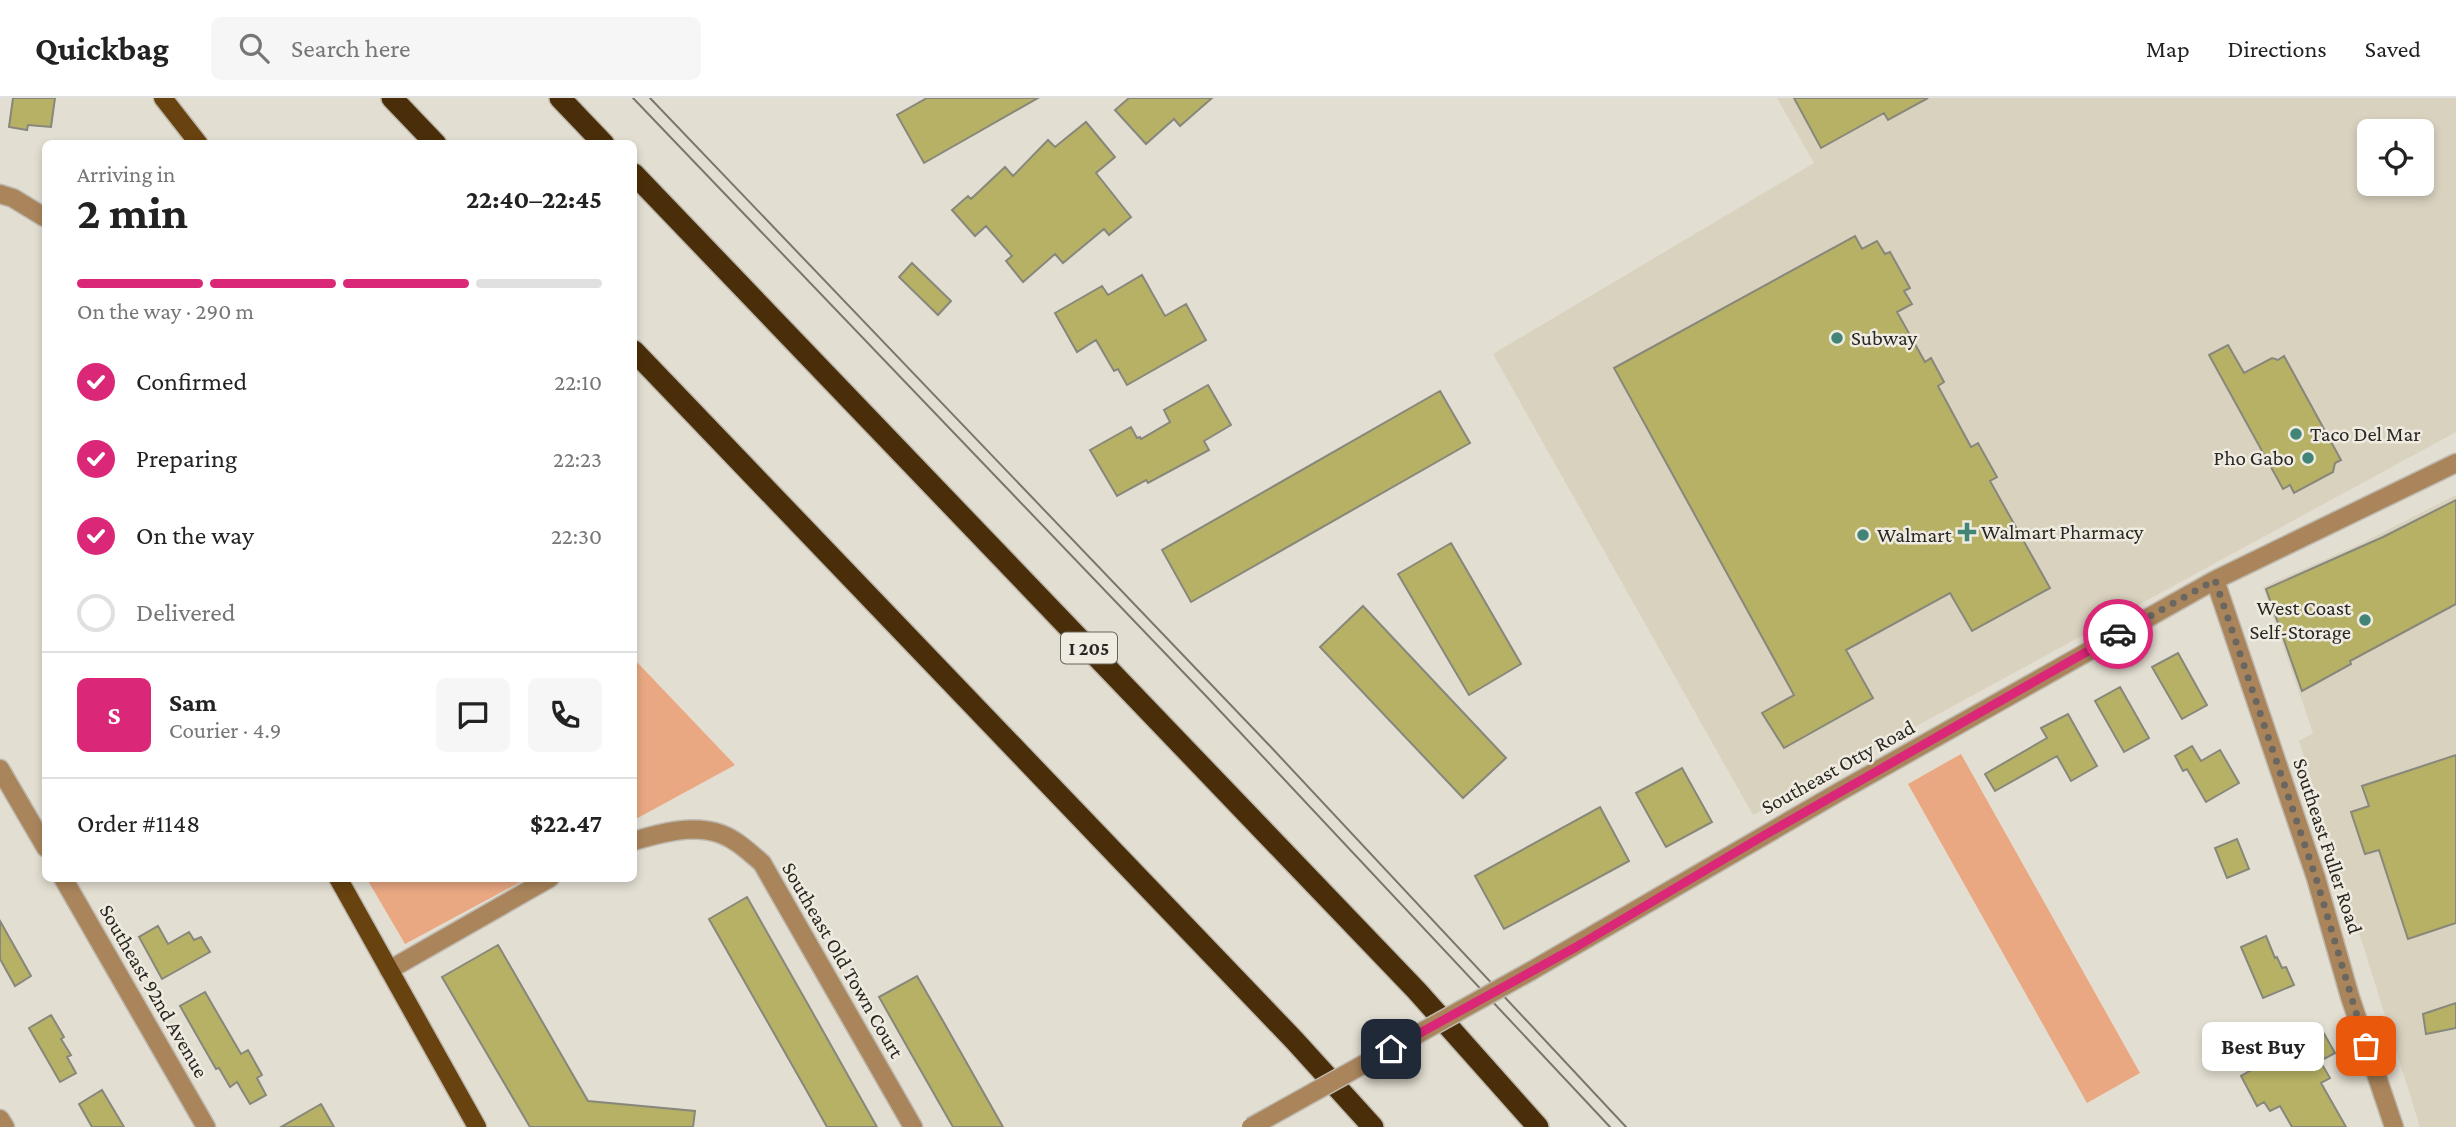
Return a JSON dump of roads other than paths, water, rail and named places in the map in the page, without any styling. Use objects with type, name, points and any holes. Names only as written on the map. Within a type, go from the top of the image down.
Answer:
[{"type":"highway","points":[[392,98],[432,140]]},
{"type":"highway","points":[[561,98],[600,140]]},
{"type":"highway","name":"I 205","points":[[637,177],[1418,991],[1538,1127]]},
{"type":"highway","points":[[637,354],[1295,1041],[1373,1127]]},
{"type":"main road","points":[[163,98],[196,140]]},
{"type":"main road","points":[[340,882],[477,1127]]},
{"type":"street","points":[[0,194],[13,198],[42,216]]},
{"type":"street","name":"Southeast Otty Road","points":[[1251,1127],[1531,971],[1839,792],[2215,580],[2456,463]]},
{"type":"street","name":"Southeast Fuller Road","points":[[2215,580],[2316,878],[2350,997],[2394,1127]]},
{"type":"street","points":[[0,769],[42,841]]},
{"type":"street","name":"Southeast Old Town Court","points":[[637,840],[684,831],[720,834],[741,845],[762,863],[913,1127]]},
{"type":"street","name":"Southeast 92nd Avenue","points":[[65,882],[205,1127]]},
{"type":"street","points":[[389,970],[543,882]]},
{"type":"street","points":[[0,1119],[5,1127]]},
{"type":"tram line","points":[[633,98],[1207,697],[1610,1127]]},
{"type":"tram line","points":[[650,98],[1270,746],[1626,1127]]},
{"type":"place","name":"Subway","points":[[1837,338]]},
{"type":"place","name":"Taco Del Mar","points":[[2296,434]]},
{"type":"place","name":"Pho Gabo","points":[[2308,458]]},
{"type":"place","name":"Walmart Pharmacy","points":[[1967,532]]},
{"type":"place","name":"Walmart","points":[[1863,535]]},
{"type":"place","name":"West Coast Self-Storage","points":[[2365,620]]},
{"type":"place","name":"Best Buy","points":[[2366,1046]]}]
